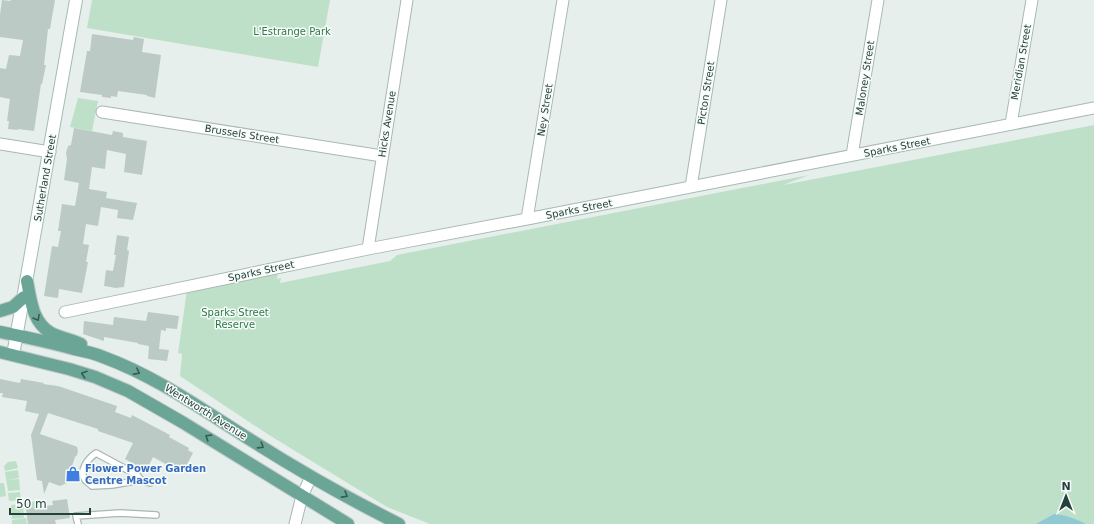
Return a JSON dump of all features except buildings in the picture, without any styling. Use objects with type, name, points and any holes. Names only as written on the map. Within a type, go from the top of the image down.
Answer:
[{"type":"main road","points":[[27,281],[34,312],[39,322],[51,333],[78,343],[102,356]]},
{"type":"main road","points":[[0,311],[13,306],[24,297]]},
{"type":"main road","name":"Wentworth Avenue","points":[[0,332],[44,341],[102,356],[127,367],[186,398],[311,476],[399,524]]},
{"type":"main road","name":"Wentworth Avenue","points":[[0,352],[69,369],[95,377],[128,391],[182,422],[348,524]]},
{"type":"street","name":"Sutherland Street","points":[[13,355],[76,0]]},
{"type":"street","name":"Hicks Avenue","points":[[368,249],[407,0]]},
{"type":"street","name":"Ney Street","points":[[527,219],[563,0]]},
{"type":"street","name":"Picton Street","points":[[692,187],[721,0]]},
{"type":"street","name":"Maloney Street","points":[[852,155],[878,0]]},
{"type":"street","name":"Meridian Street","points":[[1011,124],[1032,0]]},
{"type":"street","name":"Sparks Street","points":[[65,312],[368,249],[1094,108]]},
{"type":"street","name":"Brussels Street","points":[[102,112],[382,156]]},
{"type":"street","points":[[0,144],[50,152]]},
{"type":"street","points":[[295,524],[302,496],[311,476]]},
{"type":"lane","points":[[141,480],[137,475],[96,453],[86,462],[84,467],[84,479],[92,486],[112,485],[141,480],[150,483]]},
{"type":"lane","points":[[78,524],[76,516],[120,513],[156,515]]},
{"type":"green space","name":"L'Estrange Park","points":[[92,0],[330,0],[318,67],[87,28]]},
{"type":"green space","points":[[78,98],[98,101],[92,131],[70,127]]},
{"type":"green space","name":"Sparks Street Reserve","points":[[1094,125],[1094,524],[430,524],[387,507],[269,435],[180,376],[182,354],[178,353],[187,290],[278,273],[277,279],[281,278],[280,283],[390,261],[397,255],[809,175],[783,185]]},
{"type":"green space","points":[[16,461],[18,468],[5,471],[4,466],[8,462]]},
{"type":"green space","points":[[18,470],[19,478],[8,480],[19,479],[20,490],[8,491],[5,472]]},
{"type":"green space","points":[[0,483],[4,483],[6,496],[0,497]]},
{"type":"green space","points":[[20,492],[21,500],[9,501],[8,493]]},
{"type":"green space","points":[[39,501],[40,507],[26,510],[25,503]]},
{"type":"green space","points":[[23,504],[24,518],[12,519],[11,505]]},
{"type":"green space","points":[[26,518],[27,524],[12,524],[12,520]]},
{"type":"water","points":[[1054,514],[1079,520],[1086,524],[1036,524]]},
{"type":"place","name":"Flower Power Garden Centre Mascot","points":[[73,474]]}]
